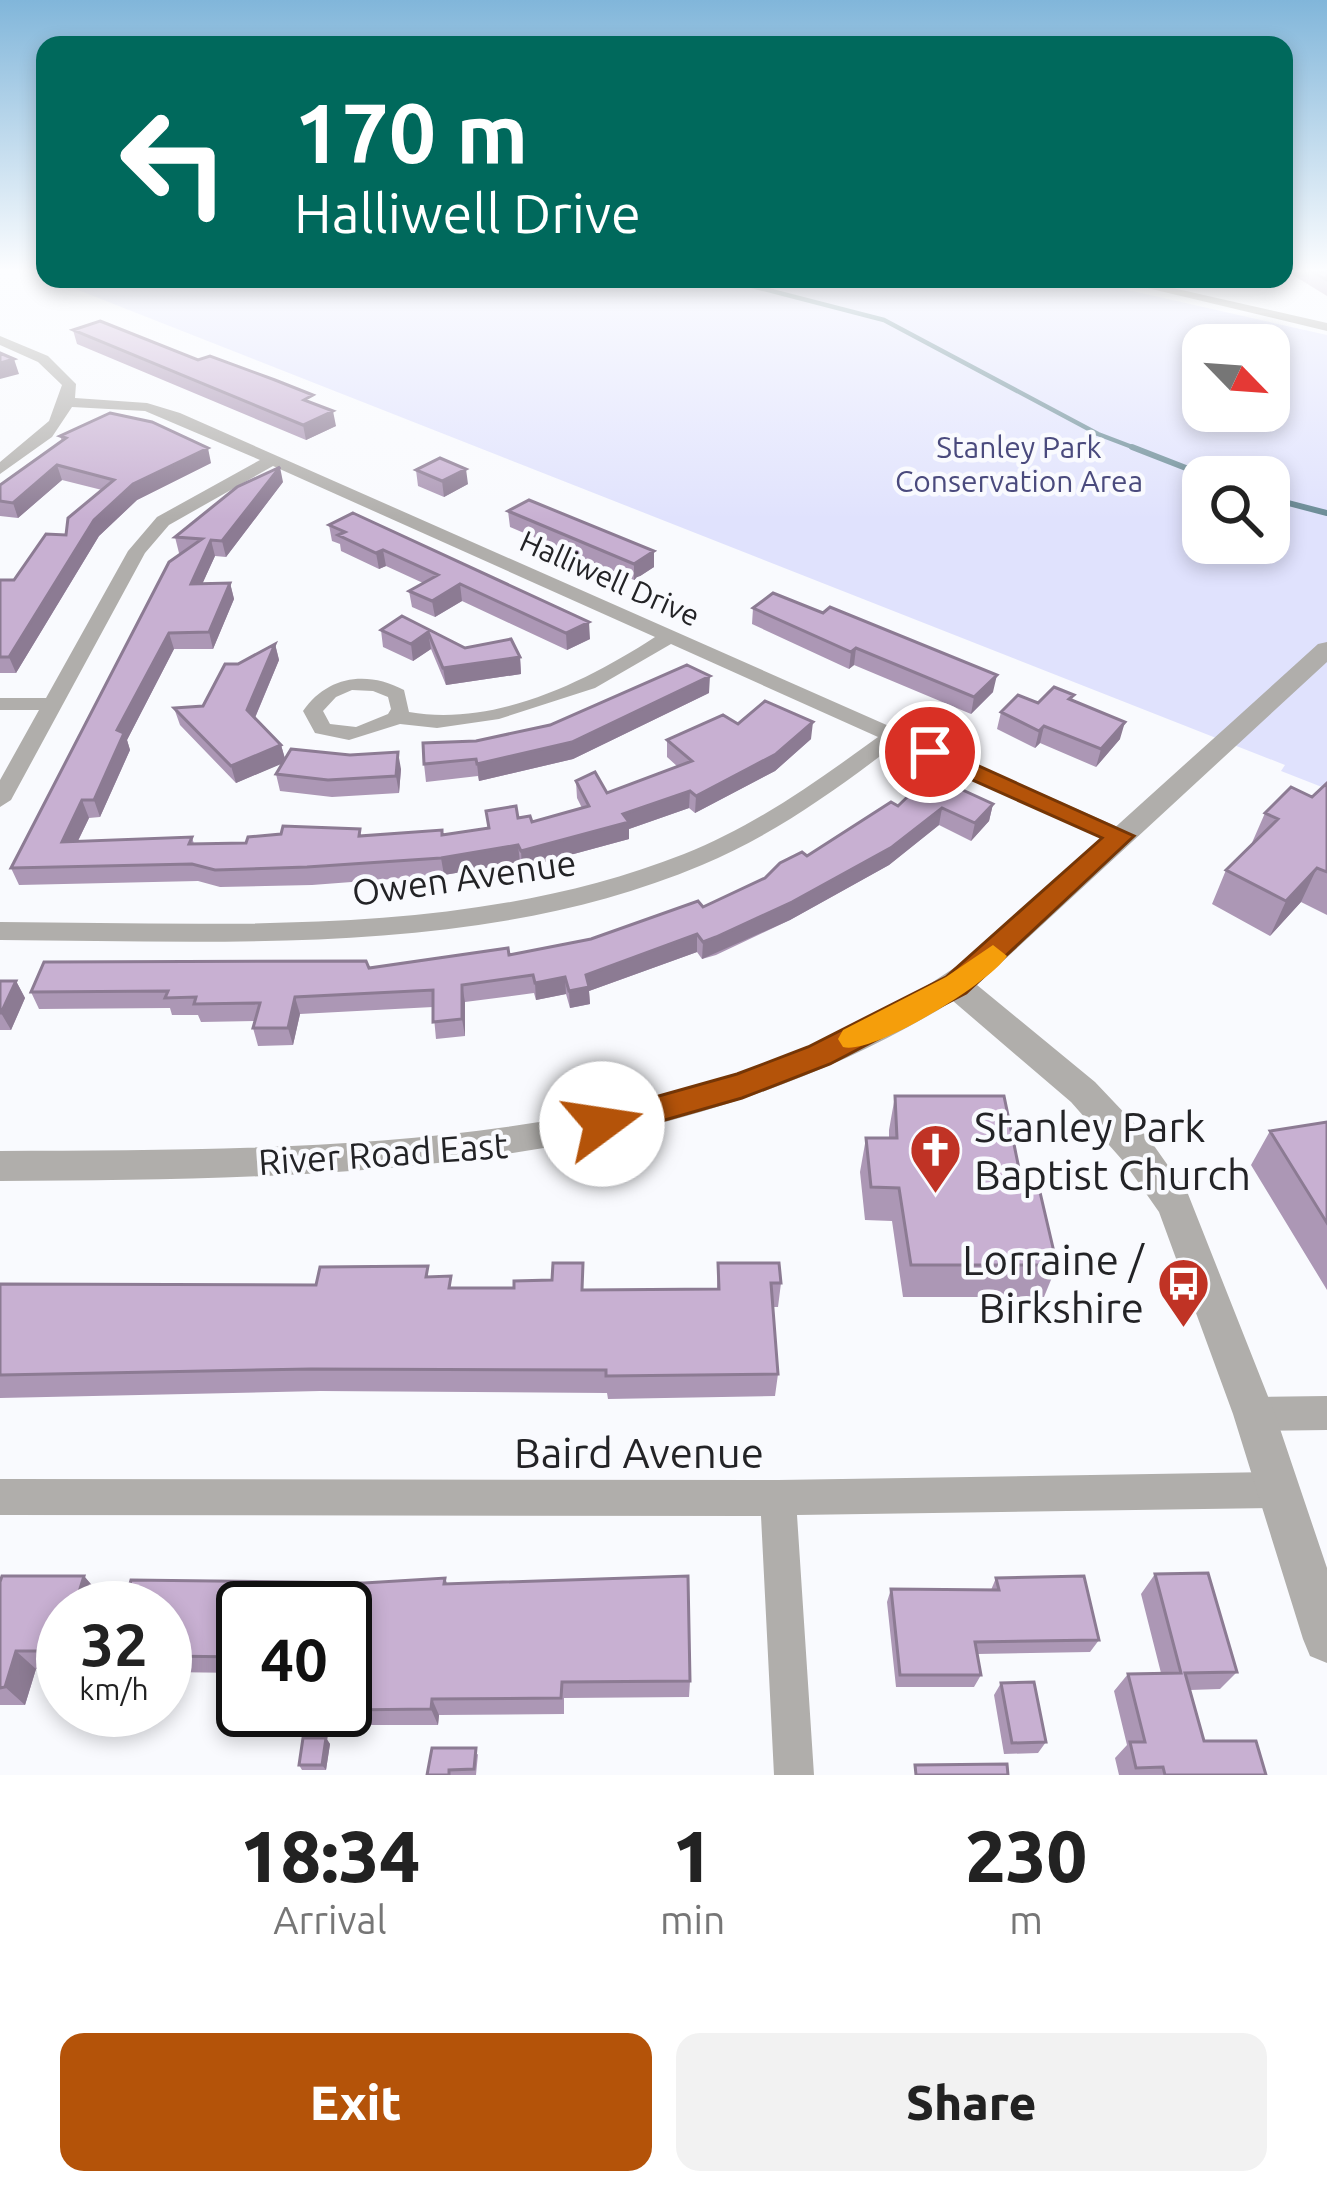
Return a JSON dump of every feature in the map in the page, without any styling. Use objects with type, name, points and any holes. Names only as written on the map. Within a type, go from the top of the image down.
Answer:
[{"type":"street","points":[[0,469],[48,432],[69,402],[69,384],[58,371],[28,355]]},
{"type":"street","name":"Halliwell Drive","points":[[69,402],[147,406],[1121,836]]},
{"type":"street","points":[[0,800],[136,551],[163,521],[272,460]]},
{"type":"street","points":[[395,718],[435,722],[520,709],[592,683],[669,637]]},
{"type":"street","name":"River Road East","points":[[0,1166],[306,1164],[522,1143],[742,1085],[819,1055],[956,985],[1327,649]]},
{"type":"street","points":[[0,704],[51,704]]},
{"type":"street","name":"Owen Avenue","points":[[0,931],[380,929],[588,898],[652,879],[747,838],[828,790],[894,736]]},
{"type":"street","points":[[956,985],[1083,1092],[1137,1151],[1175,1205],[1254,1414],[1327,1639]]},
{"type":"street","points":[[1254,1414],[1327,1413]]},
{"type":"street","name":"Baird Avenue","points":[[0,1497],[778,1498],[1278,1490]]},
{"type":"street","points":[[778,1498],[794,1775]]},
{"type":"green space","name":"Stanley Park Conservation Area","points":[[243,355],[1182,355],[1182,432],[1290,432],[1290,355],[1327,355],[1327,789],[1281,771],[1285,765]]},
{"type":"building","points":[[133,355],[185,355],[198,360],[210,356],[313,395],[304,400],[333,411],[303,425]]},
{"type":"building","points":[[110,413],[152,422],[208,448],[133,484],[94,520],[9,657],[0,657],[0,580],[14,580],[46,534],[66,535],[68,518],[114,480],[57,465],[13,503],[0,501],[0,485],[66,438],[60,436]]},
{"type":"building","points":[[440,458],[466,469],[442,481],[416,470]]},
{"type":"building","points":[[280,467],[222,541],[211,540],[191,584],[230,583],[209,632],[169,633],[117,730],[124,733],[94,800],[82,800],[62,842],[192,837],[189,844],[246,843],[248,837],[281,834],[283,826],[360,829],[359,836],[442,830],[442,835],[489,828],[486,811],[516,806],[518,818],[530,816],[532,822],[589,806],[576,781],[595,772],[607,793],[692,761],[667,740],[723,715],[738,724],[765,701],[813,722],[776,754],[696,796],[690,791],[623,814],[629,822],[521,851],[518,845],[441,858],[307,867],[11,868],[169,562],[202,539],[175,537],[237,487]]},
{"type":"building","points":[[529,500],[654,551],[634,564],[508,511]]},
{"type":"building","points":[[353,513],[589,622],[566,633],[460,584],[432,601],[409,591],[438,575],[383,550],[376,553],[338,535],[345,532],[329,525]]},
{"type":"building","points":[[773,593],[823,613],[830,607],[997,675],[974,697],[856,648],[851,652],[753,608]]},
{"type":"building","points":[[402,616],[465,648],[511,639],[520,657],[443,668],[428,632],[411,644],[381,630]]},
{"type":"building","points":[[275,644],[247,710],[281,745],[231,766],[174,708],[203,706],[225,664],[238,664]]},
{"type":"building","points":[[687,665],[710,676],[572,742],[477,764],[476,759],[424,764],[423,743],[476,741],[550,725]]},
{"type":"building","points":[[1054,687],[1074,695],[1069,699],[1125,722],[1101,749],[1044,726],[1039,731],[1001,712],[1018,695],[1038,703]]},
{"type":"building","points":[[291,749],[350,755],[398,752],[396,776],[328,780],[276,774]]},
{"type":"building","points":[[930,775],[993,804],[975,823],[942,808],[892,847],[792,902],[703,942],[697,934],[586,975],[589,987],[569,991],[565,977],[535,983],[533,975],[462,985],[462,1019],[433,1022],[433,990],[295,997],[288,1028],[253,1028],[260,1003],[194,1004],[196,997],[165,998],[168,991],[31,992],[44,962],[366,961],[369,968],[508,948],[509,955],[591,939],[698,901],[703,907],[765,878],[780,863],[802,852],[807,856],[891,802],[898,806]]},
{"type":"building","points":[[1327,783],[1327,872],[1317,868],[1286,901],[1226,870],[1278,819],[1265,813],[1291,787],[1312,797]]},
{"type":"building","points":[[0,981],[16,981],[1,1013],[0,1013]]},
{"type":"building","name":"Stanley Park Baptist Church","points":[[895,1096],[1004,1096],[1023,1188],[1039,1188],[1057,1265],[911,1265],[899,1188],[871,1187],[866,1138],[897,1138]]},
{"type":"building","points":[[1327,1122],[1327,1223],[1270,1131]]},
{"type":"building","points":[[553,1263],[583,1263],[582,1290],[719,1289],[718,1263],[779,1263],[781,1283],[771,1283],[778,1374],[606,1376],[606,1370],[311,1369],[0,1375],[0,1284],[316,1285],[320,1267],[428,1266],[426,1277],[451,1276],[449,1288],[514,1288],[514,1281],[552,1280]]},
{"type":"building","points":[[1208,1573],[1237,1672],[1185,1673],[1204,1741],[1256,1741],[1266,1775],[1165,1775],[1163,1767],[1136,1768],[1130,1742],[1145,1742],[1128,1674],[1181,1673],[1155,1574]]},
{"type":"building","points":[[2,1576],[84,1576],[82,1581],[36,1581],[36,1651],[16,1651],[5,1687],[0,1688]]},
{"type":"building","points":[[688,1576],[690,1681],[562,1682],[561,1698],[432,1699],[431,1709],[372,1710],[372,1583],[445,1578],[444,1584]]},
{"type":"building","points":[[1084,1576],[1099,1640],[975,1642],[981,1675],[900,1675],[891,1589],[999,1590],[996,1578]]},
{"type":"building","points":[[131,1580],[216,1581],[216,1657],[192,1656],[192,1581]]},
{"type":"building","points":[[1034,1682],[1046,1742],[1012,1743],[1001,1683]]},
{"type":"building","points":[[303,1738],[326,1738],[322,1765],[299,1765]]},
{"type":"building","points":[[432,1748],[476,1748],[474,1769],[427,1775]]},
{"type":"building","points":[[1007,1764],[1008,1775],[916,1775],[915,1765]]},
{"type":"waterway","points":[[949,355],[1098,434],[1140,450]]},
{"type":"waterway","points":[[1132,447],[1182,466]]},
{"type":"waterway","points":[[1290,503],[1327,513]]},
{"type":"slow traffic","points":[[854,1039],[956,985],[993,956]]},
{"type":"place","name":"Stanley Park Baptist Church","points":[[935,1196]]},
{"type":"place","name":"Lorraine / Birkshire","points":[[1183,1329]]},
{"type":"route","points":[[602,1124],[742,1085],[819,1055],[956,985],[1121,836],[930,752]]}]
